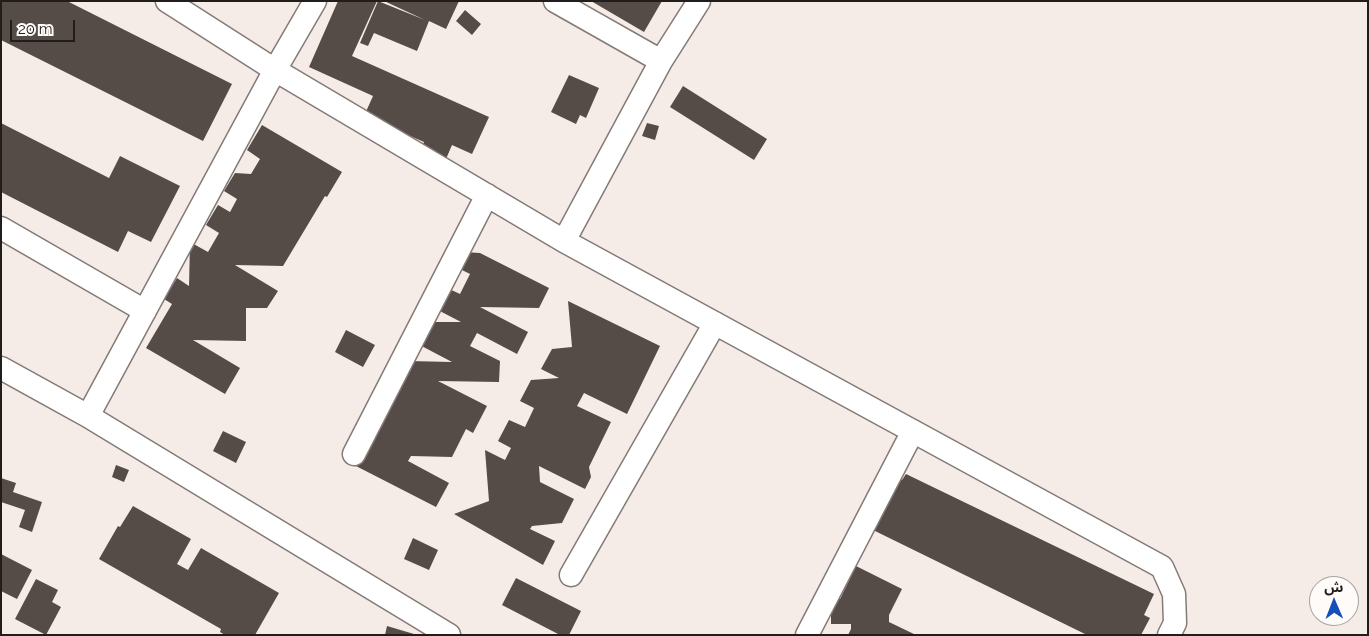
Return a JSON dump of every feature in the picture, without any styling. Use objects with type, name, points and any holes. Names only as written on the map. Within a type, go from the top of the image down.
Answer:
[{"type":"street","points":[[167,1],[275,70],[564,241],[1162,567],[1174,594],[1176,623],[1170,635]]},
{"type":"street","points":[[88,416],[275,70],[315,1]]},
{"type":"street","points":[[555,1],[661,61]]},
{"type":"street","points":[[564,241],[661,61],[699,1]]},
{"type":"street","points":[[354,454],[487,195]]},
{"type":"street","points":[[1,228],[145,311]]},
{"type":"street","points":[[571,575],[715,323]]},
{"type":"street","points":[[1,368],[88,416],[450,635]]},
{"type":"street","points":[[807,635],[913,431]]},
{"type":"building","points":[[1,1],[67,1],[232,84],[203,141],[1,40]]},
{"type":"building","points":[[338,1],[377,1],[352,56],[489,117],[472,154],[452,145],[440,173],[415,162],[424,142],[364,116],[373,96],[309,67]]},
{"type":"building","points":[[378,1],[425,20],[384,1],[459,1],[446,29],[429,21],[417,51],[374,33],[368,46],[360,43]]},
{"type":"building","points":[[591,1],[662,1],[644,32]]},
{"type":"building","points":[[465,10],[481,24],[472,35],[456,21]]},
{"type":"building","points":[[569,75],[599,88],[586,118],[580,115],[576,124],[551,112]]},
{"type":"building","points":[[683,86],[767,139],[754,160],[670,107]]},
{"type":"building","points":[[1,123],[109,178],[120,156],[180,186],[151,242],[128,231],[118,252],[1,192]]},
{"type":"building","points":[[647,123],[659,126],[655,140],[642,136]]},
{"type":"building","points":[[262,125],[342,172],[327,197],[325,196],[283,266],[235,265],[278,291],[267,308],[246,308],[246,341],[193,340],[240,368],[225,394],[146,348],[172,304],[164,299],[177,278],[189,286],[190,242],[208,252],[219,233],[206,225],[218,205],[230,212],[237,199],[224,191],[235,173],[251,174],[260,159],[247,150]]},
{"type":"building","points":[[463,252],[480,253],[549,288],[539,308],[480,307],[528,332],[517,354],[477,333],[470,346],[500,361],[499,382],[438,381],[487,406],[473,433],[466,429],[452,457],[411,456],[408,461],[449,483],[436,507],[354,465],[408,361],[452,362],[414,342],[425,322],[461,322],[434,308],[445,287],[460,294],[470,274],[456,267]]},
{"type":"building","points":[[568,301],[660,346],[627,414],[584,393],[577,406],[611,422],[589,467],[591,477],[585,489],[539,466],[540,482],[574,499],[562,523],[532,526],[530,529],[555,541],[543,565],[454,514],[489,501],[485,450],[505,460],[511,448],[498,441],[509,420],[525,427],[534,408],[520,401],[531,380],[559,378],[541,369],[552,349],[572,347]]},
{"type":"building","points":[[346,330],[375,345],[363,367],[335,352]]},
{"type":"building","points":[[223,431],[246,442],[236,463],[213,451]]},
{"type":"building","points":[[116,465],[129,470],[124,482],[112,477]]},
{"type":"building","points":[[906,474],[1154,594],[1144,615],[1150,618],[1141,635],[1087,635],[873,530],[898,478],[902,480]]},
{"type":"building","points":[[1,478],[16,483],[13,492],[42,502],[32,532],[19,527],[25,510],[1,502]]},
{"type":"building","points":[[133,506],[191,539],[177,564],[188,570],[201,548],[279,593],[255,635],[225,635],[220,632],[221,629],[99,559],[118,526],[120,527]]},
{"type":"building","points":[[413,538],[438,550],[429,570],[404,559]]},
{"type":"building","points":[[1,554],[32,570],[17,599],[1,591]]},
{"type":"building","points":[[856,566],[902,589],[889,615],[889,622],[916,635],[848,635],[851,624],[831,624],[831,599],[840,599]]},
{"type":"building","points":[[516,578],[581,611],[569,635],[560,635],[502,605]]},
{"type":"building","points":[[36,579],[58,590],[52,602],[61,607],[46,635],[15,619]]},
{"type":"building","points":[[387,626],[414,634],[414,635],[385,635]]}]
